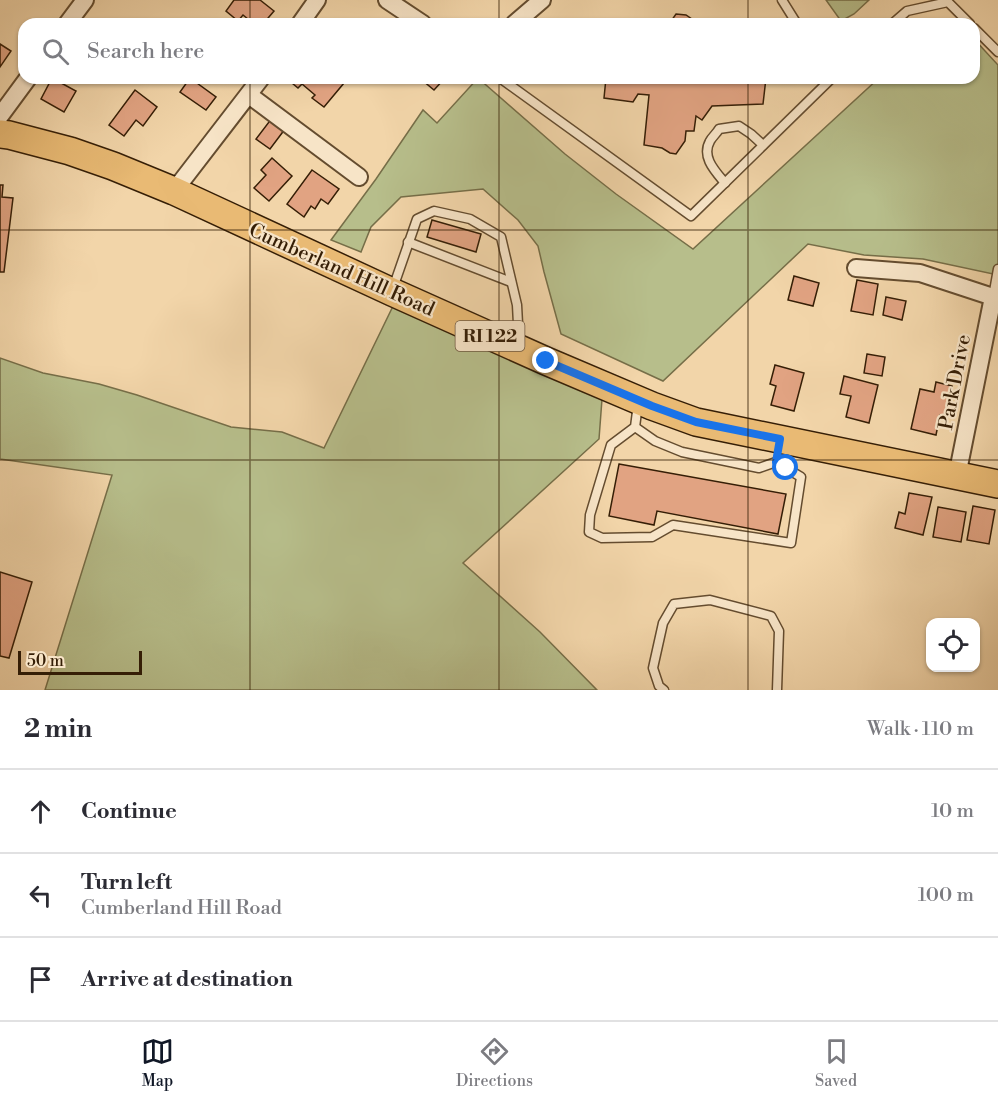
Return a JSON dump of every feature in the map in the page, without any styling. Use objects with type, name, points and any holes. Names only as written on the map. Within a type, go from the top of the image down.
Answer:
[{"type":"main road","name":"Cumberland Hill Road","points":[[0,134],[70,151],[174,191],[520,349],[696,422],[778,450],[998,484]]},
{"type":"street","points":[[72,18],[85,0]]},
{"type":"street","points":[[304,18],[317,0]]},
{"type":"street","points":[[387,0],[414,18]]},
{"type":"street","points":[[521,18],[542,0]]},
{"type":"street","points":[[0,116],[24,84]]},
{"type":"street","points":[[174,191],[257,84]]},
{"type":"street","points":[[249,95],[359,177]]},
{"type":"street","points":[[856,268],[920,273],[993,297]]},
{"type":"street","name":"Park Drive","points":[[957,476],[993,297]]},
{"type":"lane","points":[[782,0],[793,18]]},
{"type":"lane","points":[[899,18],[907,11],[948,2],[964,18]]},
{"type":"lane","points":[[980,34],[998,52]]},
{"type":"lane","points":[[508,84],[691,216],[826,84]]},
{"type":"lane","points":[[725,183],[713,169],[706,154],[710,141],[719,129],[739,126],[763,145]]},
{"type":"lane","points":[[392,292],[417,219],[434,212],[470,219],[501,237],[517,305],[520,349]]},
{"type":"lane","points":[[408,242],[511,282]]},
{"type":"lane","points":[[993,297],[998,269]]},
{"type":"lane","points":[[635,427],[655,441],[682,452],[759,468],[778,450],[801,477],[791,543],[673,525],[652,537],[602,538],[589,532],[590,515],[612,446],[635,427],[639,400]]},
{"type":"lane","points":[[664,690],[659,686],[653,668],[663,623],[674,604],[710,600],[771,616],[779,631],[777,690]]},
{"type":"green space","points":[[826,0],[869,0],[854,14],[847,18],[839,18]]},
{"type":"green space","points":[[980,46],[998,65],[998,275],[923,259],[864,255],[808,244],[663,381],[561,334],[538,246],[518,220],[483,189],[401,197],[371,227],[361,252],[331,240],[423,110],[437,123],[473,84],[485,84],[565,154],[693,249],[872,84],[980,84]]},
{"type":"green space","points":[[396,300],[602,399],[599,439],[463,563],[540,632],[597,690],[45,690],[112,475],[0,459],[0,358],[43,373],[99,384],[137,395],[231,427],[282,432],[324,448]]},
{"type":"building","points":[[234,0],[260,0],[274,11],[268,18],[247,18],[243,15],[240,18],[234,18],[226,11]]},
{"type":"building","points":[[676,14],[690,18],[673,18]]},
{"type":"building","points":[[0,44],[11,51],[0,67]]},
{"type":"building","points":[[49,84],[63,84],[76,91],[64,112],[41,99]]},
{"type":"building","points":[[186,84],[198,84],[216,97],[206,110],[180,92]]},
{"type":"building","points":[[302,84],[343,84],[324,107],[312,98],[315,95]]},
{"type":"building","points":[[427,84],[440,84],[434,90]]},
{"type":"building","points":[[605,84],[765,84],[763,104],[712,106],[702,120],[696,116],[694,131],[686,131],[685,141],[676,154],[662,148],[644,145],[649,95],[638,94],[633,102],[604,98]]},
{"type":"building","points":[[135,90],[157,107],[143,126],[136,120],[124,136],[109,125]]},
{"type":"building","points":[[272,118],[285,129],[270,149],[256,139]]},
{"type":"building","points":[[272,158],[292,176],[269,201],[254,188],[266,175],[261,170]]},
{"type":"building","points":[[312,170],[339,189],[328,204],[321,199],[315,209],[311,206],[304,217],[287,204]]},
{"type":"building","points":[[0,185],[3,185],[2,197],[13,198],[4,272],[0,272]]},
{"type":"building","points":[[432,220],[481,234],[476,252],[427,237]]},
{"type":"building","points":[[794,276],[819,283],[813,306],[788,300]]},
{"type":"building","points":[[857,280],[878,284],[873,315],[851,311]]},
{"type":"building","points":[[886,297],[906,301],[902,320],[883,315]]},
{"type":"building","points":[[867,354],[885,357],[882,376],[864,373]]},
{"type":"building","points":[[775,365],[804,373],[794,411],[771,405],[776,386],[770,384]]},
{"type":"building","points":[[844,376],[878,385],[869,423],[846,417],[851,396],[840,394]]},
{"type":"building","points":[[936,382],[952,386],[945,416],[940,415],[936,435],[911,429],[920,389],[934,392]]},
{"type":"building","points":[[619,464],[786,494],[778,534],[657,511],[654,525],[609,516]]},
{"type":"building","points":[[909,493],[932,497],[923,535],[895,528],[899,512],[905,514]]},
{"type":"building","points":[[973,506],[995,510],[989,544],[967,540]]},
{"type":"building","points":[[938,507],[966,512],[961,542],[933,537]]},
{"type":"building","points":[[0,572],[32,582],[9,658],[0,656]]},
{"type":"route","points":[[546,361],[696,422],[780,439],[776,462],[786,468]]}]
